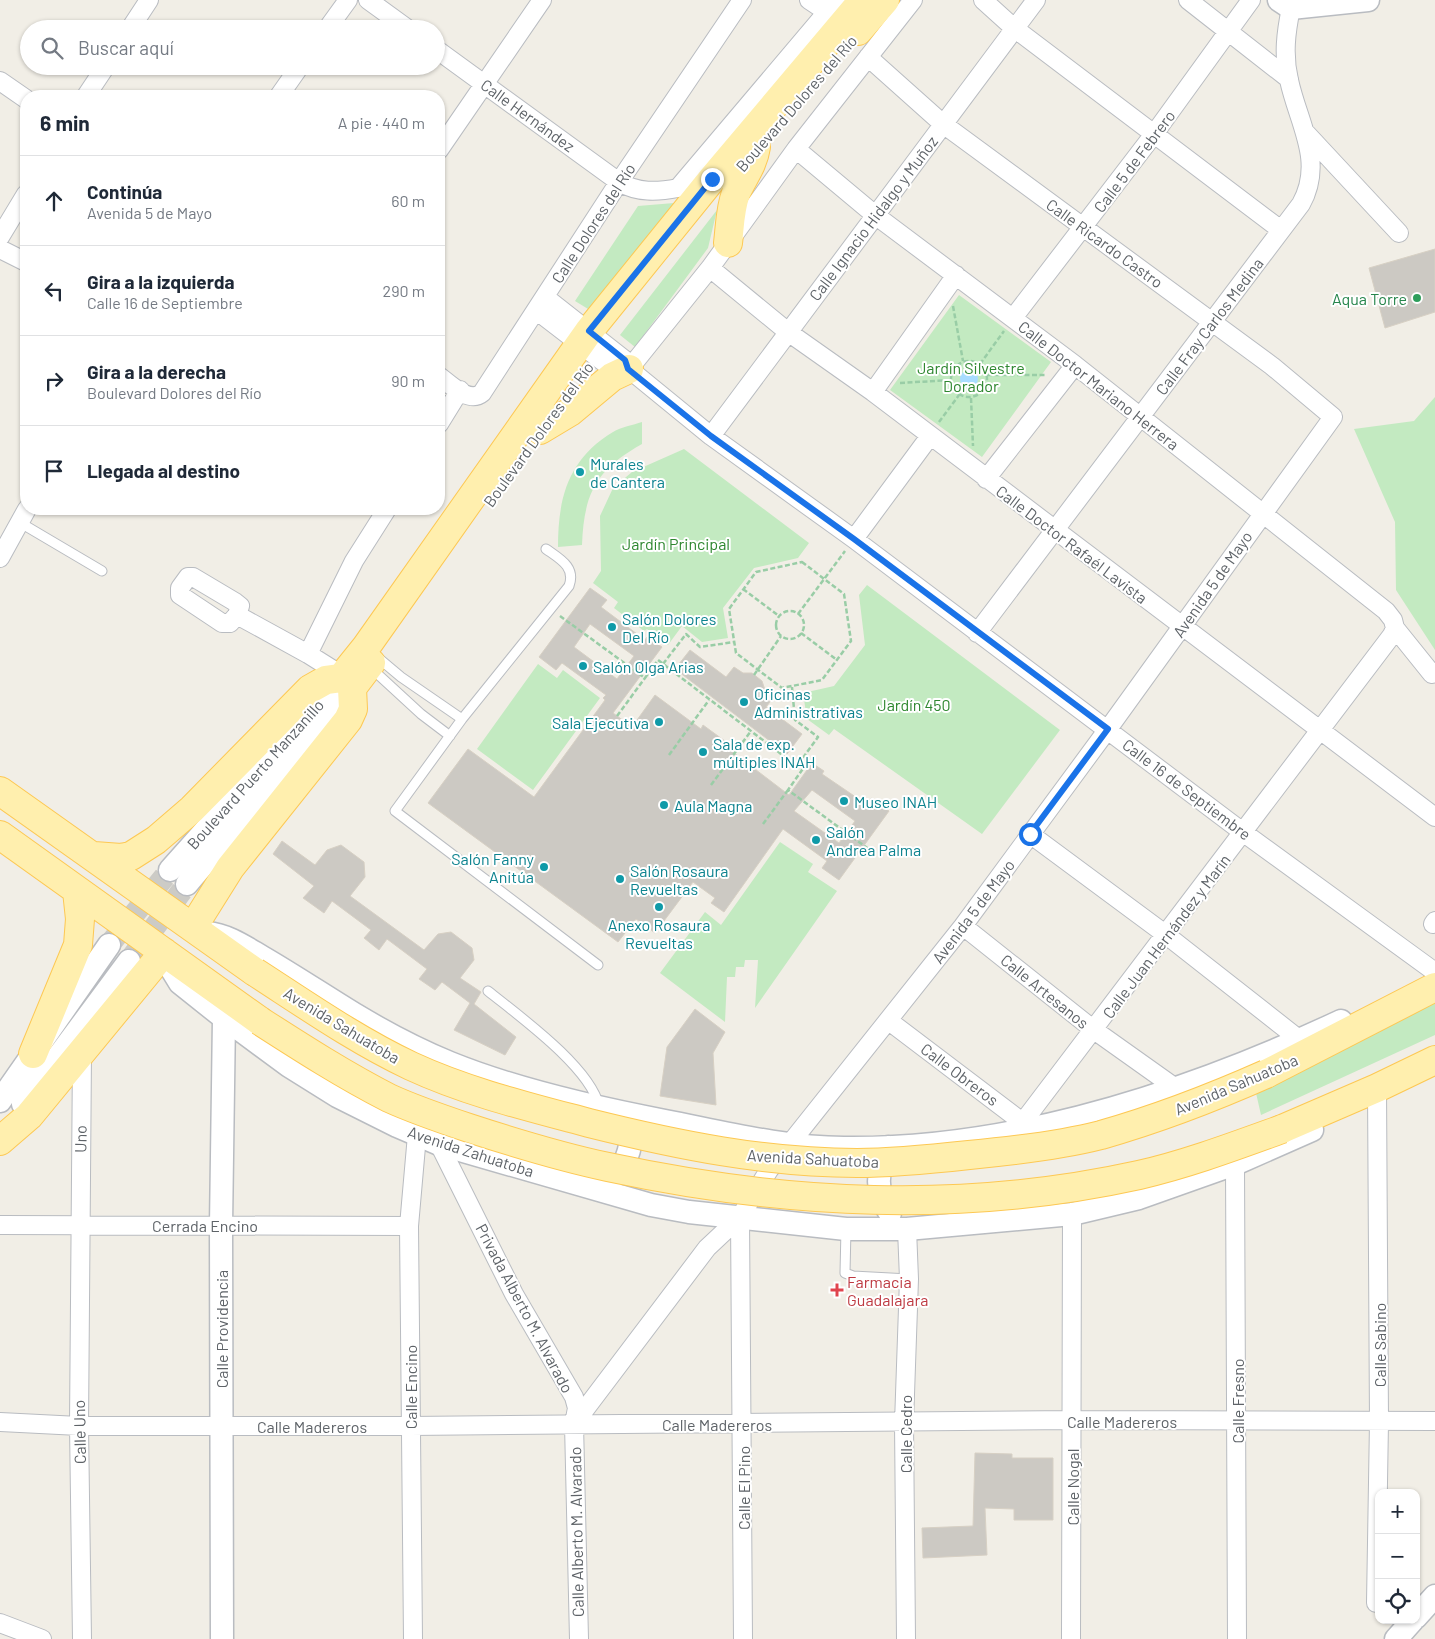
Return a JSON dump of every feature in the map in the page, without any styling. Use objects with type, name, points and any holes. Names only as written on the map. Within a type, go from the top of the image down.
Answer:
[{"type":"main road","name":"Boulevard Dolores del Río","points":[[358,667],[712,179],[863,0]]},
{"type":"main road","name":"Boulevard Dolores del Río","points":[[358,667],[416,604],[540,430],[592,343],[756,147],[885,0]]},
{"type":"main road","points":[[728,243],[733,202],[751,168],[756,147]]},
{"type":"main road","points":[[678,188],[712,179]]},
{"type":"main road","points":[[540,430],[570,412],[612,377],[628,369]]},
{"type":"main road","points":[[94,856],[121,858],[139,853],[192,809],[310,689],[326,680],[358,667],[353,708],[348,720],[230,868],[197,930]]},
{"type":"main road","name":"Avenida Sahuatoba","points":[[0,791],[255,972],[370,1045],[413,1066],[457,1084],[515,1104],[660,1141],[729,1153],[796,1160],[858,1163],[1009,1151],[1099,1135],[1210,1099],[1266,1074],[1435,987]]},
{"type":"main road","points":[[0,835],[260,1021],[351,1077],[391,1099],[507,1140],[568,1158],[655,1177],[792,1196],[907,1202],[1018,1194],[1141,1174],[1282,1129],[1378,1094],[1435,1060]]},
{"type":"main road","points":[[33,1054],[78,945],[80,920],[77,890]]},
{"type":"main road","points":[[0,1141],[29,1116],[168,954]]},
{"type":"street","points":[[136,20],[149,0]]},
{"type":"street","points":[[334,20],[348,0]]},
{"type":"street","points":[[368,0],[396,20]]},
{"type":"street","points":[[445,141],[542,0]]},
{"type":"street","name":"Calle Dolores del Río","points":[[460,390],[474,396],[482,393],[619,182],[742,0]]},
{"type":"street","points":[[678,188],[832,6],[809,0]]},
{"type":"street","points":[[628,369],[710,268],[796,149],[913,0]]},
{"type":"street","points":[[983,0],[1014,28],[1280,230]]},
{"type":"street","name":"Calle Ignacio Hidalgo y Muñoz","points":[[711,436],[1036,0]]},
{"type":"street","points":[[1188,0],[1288,79]]},
{"type":"street","name":"Calle 5 de Febrero","points":[[1014,318],[1084,228],[1229,33],[1251,0]]},
{"type":"street","points":[[1285,4],[1368,0]]},
{"type":"street","name":"Calle Fray Carlos Medina","points":[[977,633],[1213,322],[1301,204],[1309,189],[1312,173],[1306,132],[1288,79],[1285,42],[1285,4]]},
{"type":"street","name":"Calle Hernández","points":[[445,55],[619,182],[645,192],[678,188]]},
{"type":"street","name":"Calle Ricardo Castro","points":[[868,57],[943,124],[1272,366],[1333,417],[1325,428]]},
{"type":"street","points":[[90,90],[100,75]]},
{"type":"street","points":[[282,90],[293,75]]},
{"type":"street","points":[[0,82],[20,95]]},
{"type":"street","points":[[1306,132],[1399,233]]},
{"type":"street","name":"Calle Doctor Mariano Herrera","points":[[796,149],[952,279],[1014,318],[1070,370],[1141,418],[1386,611],[1393,620],[1395,628],[1432,674]]},
{"type":"street","points":[[0,237],[20,204]]},
{"type":"street","points":[[0,249],[20,259]]},
{"type":"street","name":"Calle Doctor Rafaél Lavista","points":[[710,268],[788,332],[875,388],[930,436],[1435,817]]},
{"type":"street","points":[[875,388],[952,279]]},
{"type":"street","name":"Calle 16 de Septiembre","points":[[540,304],[592,343],[614,370],[628,369],[711,436],[854,539],[1244,833],[1435,972]]},
{"type":"street","points":[[980,473],[1070,370]]},
{"type":"street","points":[[445,380],[460,390],[445,414]]},
{"type":"street","name":"Avenida 5 de Mayo","points":[[754,1194],[791,1143],[963,926],[1325,428]]},
{"type":"street","points":[[854,539],[930,436]]},
{"type":"street","points":[[308,654],[343,582],[383,515]]},
{"type":"street","points":[[0,558],[23,516]]},
{"type":"street","points":[[237,615],[308,654],[358,667]]},
{"type":"street","name":"Calle Juan Hernández y Marín","points":[[1026,1125],[1165,934],[1244,833],[1392,635],[1395,628]]},
{"type":"street","name":"Boulevard Puerto Manzanillo","points":[[178,877],[358,667]]},
{"type":"street","points":[[1030,834],[1165,934],[1300,1040]]},
{"type":"street","name":"Calle Artesanos","points":[[963,926],[1094,1030],[1177,1088]]},
{"type":"street","points":[[197,930],[221,935],[235,941],[312,986],[355,1014],[451,1063],[513,1084],[599,1107],[633,1115],[791,1143]]},
{"type":"street","points":[[0,1101],[109,945]]},
{"type":"street","name":"Avenida Zahuatoba","points":[[168,954],[172,970],[180,983],[224,1018],[289,1066],[337,1096],[397,1126],[440,1144],[651,1205],[740,1217]]},
{"type":"street","points":[[0,1135],[128,961]]},
{"type":"street","name":"Avenida Sahuatoba","points":[[791,1143],[843,1148],[978,1139],[1026,1125],[1177,1088],[1300,1040],[1435,972]]},
{"type":"street","name":"Calle Providencia","points":[[222,1639],[221,1225],[224,1018]]},
{"type":"street","name":"Calle Obreros","points":[[889,1021],[1026,1125]]},
{"type":"street","name":"Uno","points":[[79,1226],[82,1053]]},
{"type":"street","points":[[740,1217],[846,1229],[907,1229],[1072,1214],[1139,1198],[1235,1164],[1378,1094],[1435,1073]]},
{"type":"street","name":"Calle Sabino","points":[[1376,1579],[1379,1422],[1378,1094]]},
{"type":"street","points":[[598,1190],[614,1178],[624,1164],[630,1149],[633,1115]]},
{"type":"street","name":"Calle Encino","points":[[413,1639],[409,1226],[418,1135]]},
{"type":"street","name":"Privada Alberto M. Alvarado","points":[[440,1144],[514,1294],[574,1397],[577,1408],[574,1424]]},
{"type":"street","points":[[889,1146],[879,1172],[878,1183],[881,1198],[895,1219],[907,1229]]},
{"type":"street","name":"Calle Fresno","points":[[1235,1164],[1238,1422],[1237,1639]]},
{"type":"street","name":"Privada Alberto M. Alvarado","points":[[574,1424],[707,1248],[740,1217],[754,1194]]},
{"type":"street","name":"Calle Nogal","points":[[1071,1639],[1072,1214]]},
{"type":"street","name":"Calle El Pino","points":[[740,1217],[743,1424],[743,1639]]},
{"type":"street","name":"Cerrada Encino","points":[[0,1225],[409,1226]]},
{"type":"street","name":"Calle Uno","points":[[79,1226],[82,1639]]},
{"type":"street","name":"Calle Cedro","points":[[906,1639],[904,1423],[908,1279],[907,1229]]},
{"type":"street","name":"Calle Madereros","points":[[0,1422],[79,1426],[410,1426],[1073,1420],[1238,1422],[1435,1421]]},
{"type":"street","name":"Calle Alberto M. Alvarado","points":[[574,1424],[578,1639]]},
{"type":"street","points":[[1420,1613],[1435,1596]]},
{"type":"street","points":[[0,1623],[42,1639]]},
{"type":"street","points":[[1396,1639],[1409,1624]]},
{"type":"lane","points":[[23,516],[102,571]]},
{"type":"lane","points":[[546,549],[568,565],[572,578],[551,608],[462,720],[395,811],[598,965]]},
{"type":"lane","points":[[358,667],[401,677],[462,720]]},
{"type":"lane","points":[[358,667],[450,736]]},
{"type":"lane","points":[[488,991],[545,1039],[586,1079],[593,1088],[599,1107]]},
{"type":"lane","points":[[846,1229],[845,1273],[853,1276],[908,1279]]},
{"type":"path","points":[[952,279],[963,361]]},
{"type":"path","points":[[980,364],[1014,318]]},
{"type":"path","points":[[969,360],[980,364],[987,375],[986,387],[978,396],[972,398],[959,395],[952,386],[951,380],[954,369],[963,361],[969,360]]},
{"type":"path","points":[[987,375],[1070,370]]},
{"type":"path","points":[[875,388],[951,380]]},
{"type":"path","points":[[930,436],[959,395]]},
{"type":"path","points":[[972,398],[980,473]]},
{"type":"path","points":[[798,614],[854,539]]},
{"type":"path","points":[[802,562],[823,579],[844,594],[851,641],[822,680],[782,688],[736,654],[729,609],[756,572],[802,562]]},
{"type":"path","points":[[743,589],[779,616]]},
{"type":"path","points":[[551,608],[645,678]]},
{"type":"path","points":[[790,611],[798,614],[804,625],[801,633],[790,639],[781,636],[777,628],[779,616],[790,611]]},
{"type":"path","points":[[801,633],[838,660]]},
{"type":"path","points":[[663,664],[686,634],[700,647],[734,642]]},
{"type":"path","points":[[754,675],[781,636]]},
{"type":"path","points":[[617,716],[658,660],[802,770],[763,824]]},
{"type":"path","points":[[792,687],[795,720],[818,737],[797,766]]},
{"type":"path","points":[[669,755],[709,700]]},
{"type":"path","points":[[711,785],[751,731]]},
{"type":"path","points":[[788,790],[874,852]]},
{"type":"green space","points":[[686,202],[593,312],[575,301],[638,206]]},
{"type":"green space","points":[[717,210],[708,248],[635,347],[620,335]]},
{"type":"green space","name":"Jardín Silvestre Dorador","points":[[959,295],[1051,362],[982,457],[890,390]]},
{"type":"green space","points":[[1435,397],[1435,650],[1396,590],[1395,522],[1354,429],[1414,421]]},
{"type":"green space","points":[[642,422],[642,444],[614,463],[603,474],[590,497],[583,527],[582,545],[558,547],[560,512],[569,481],[576,467],[585,454],[613,432]]},
{"type":"green space","name":"Jardín Principal","points":[[684,449],[809,543],[798,558],[754,568],[723,608],[728,638],[702,642],[682,626],[668,645],[647,629],[644,631],[614,608],[618,602],[593,583],[601,571],[600,516],[613,488],[632,472]]},
{"type":"green space","name":"Jardín 450","points":[[867,585],[1060,730],[982,834],[834,729],[829,735],[807,719],[803,693],[834,686],[865,645],[859,595]]},
{"type":"green space","points":[[538,664],[557,678],[563,670],[600,698],[533,790],[477,749]]},
{"type":"green space","points":[[780,842],[813,864],[808,872],[837,891],[755,1008],[758,960],[745,960],[744,967],[736,967],[735,977],[727,977],[725,1022],[660,973],[705,912],[721,925]]},
{"type":"green space","points":[[1435,1002],[1435,1035],[1261,1115],[1256,1093]]},
{"type":"water","points":[[965,370],[973,370],[978,375],[976,386],[965,388],[960,383],[960,375]]},
{"type":"building","points":[[1435,249],[1435,312],[1385,328],[1369,268]]},
{"type":"building","points":[[590,588],[607,600],[601,607],[645,640],[647,637],[662,647],[613,713],[632,727],[655,695],[701,729],[703,725],[729,744],[726,747],[789,795],[812,763],[824,771],[822,774],[866,804],[871,798],[889,811],[839,880],[822,868],[827,861],[783,829],[724,912],[711,903],[715,898],[693,882],[655,933],[636,919],[618,942],[428,803],[468,749],[534,797],[605,700],[603,698],[606,695],[562,663],[556,670],[539,657]],"holes":[[[590,624],[634,656],[617,679],[574,647]],[[812,790],[855,821],[839,843],[794,811]]]},
{"type":"building","name":"Oficinas Administrativas","points":[[690,650],[726,677],[734,667],[743,673],[752,673],[762,681],[765,690],[774,697],[766,707],[802,734],[787,754],[675,669]]},
{"type":"building","points":[[282,841],[315,865],[327,850],[341,845],[364,862],[365,877],[350,896],[424,950],[438,934],[451,932],[472,948],[474,960],[460,978],[481,992],[474,1004],[516,1037],[505,1055],[454,1030],[470,1003],[442,982],[435,990],[419,979],[427,969],[387,939],[379,950],[364,938],[371,930],[332,901],[324,913],[303,898],[314,886],[273,854]]},
{"type":"building","points":[[695,1009],[725,1032],[713,1053],[716,1105],[660,1096],[667,1047]]},
{"type":"building","points":[[975,1453],[1012,1454],[1012,1458],[1053,1458],[1053,1520],[1014,1520],[1014,1509],[985,1508],[987,1555],[923,1558],[922,1528],[973,1526]]},
{"type":"tunnel","points":[[109,945],[170,870]]},
{"type":"tunnel","points":[[129,961],[187,884]]},
{"type":"place","name":"Aqua Torre","points":[[1417,298]]},
{"type":"place","name":"Murales de Cantera","points":[[580,472]]},
{"type":"place","name":"Salón Dolores Del Río","points":[[612,627]]},
{"type":"place","name":"Salón Olga Arias","points":[[583,666]]},
{"type":"place","name":"Oficinas Administrativas","points":[[744,702]]},
{"type":"place","name":"Sala Ejecutiva","points":[[659,722]]},
{"type":"place","name":"Sala de exp. múltiples INAH","points":[[703,752]]},
{"type":"place","name":"Museo INAH","points":[[844,801]]},
{"type":"place","name":"Aula Magna","points":[[664,805]]},
{"type":"place","name":"Salón Andrea Palma","points":[[816,840]]},
{"type":"place","name":"Salón Fanny Anitúa","points":[[544,867]]},
{"type":"place","name":"Salón Rosaura Revueltas","points":[[620,879]]},
{"type":"place","name":"Anexo Rosaura Revueltas","points":[[659,907]]},
{"type":"place","name":"Farmacia Guadalajara","points":[[837,1290]]},
{"type":"route","points":[[712,179],[589,331],[625,360],[628,369],[711,436],[854,539],[977,633],[1108,729],[1030,834]]}]
